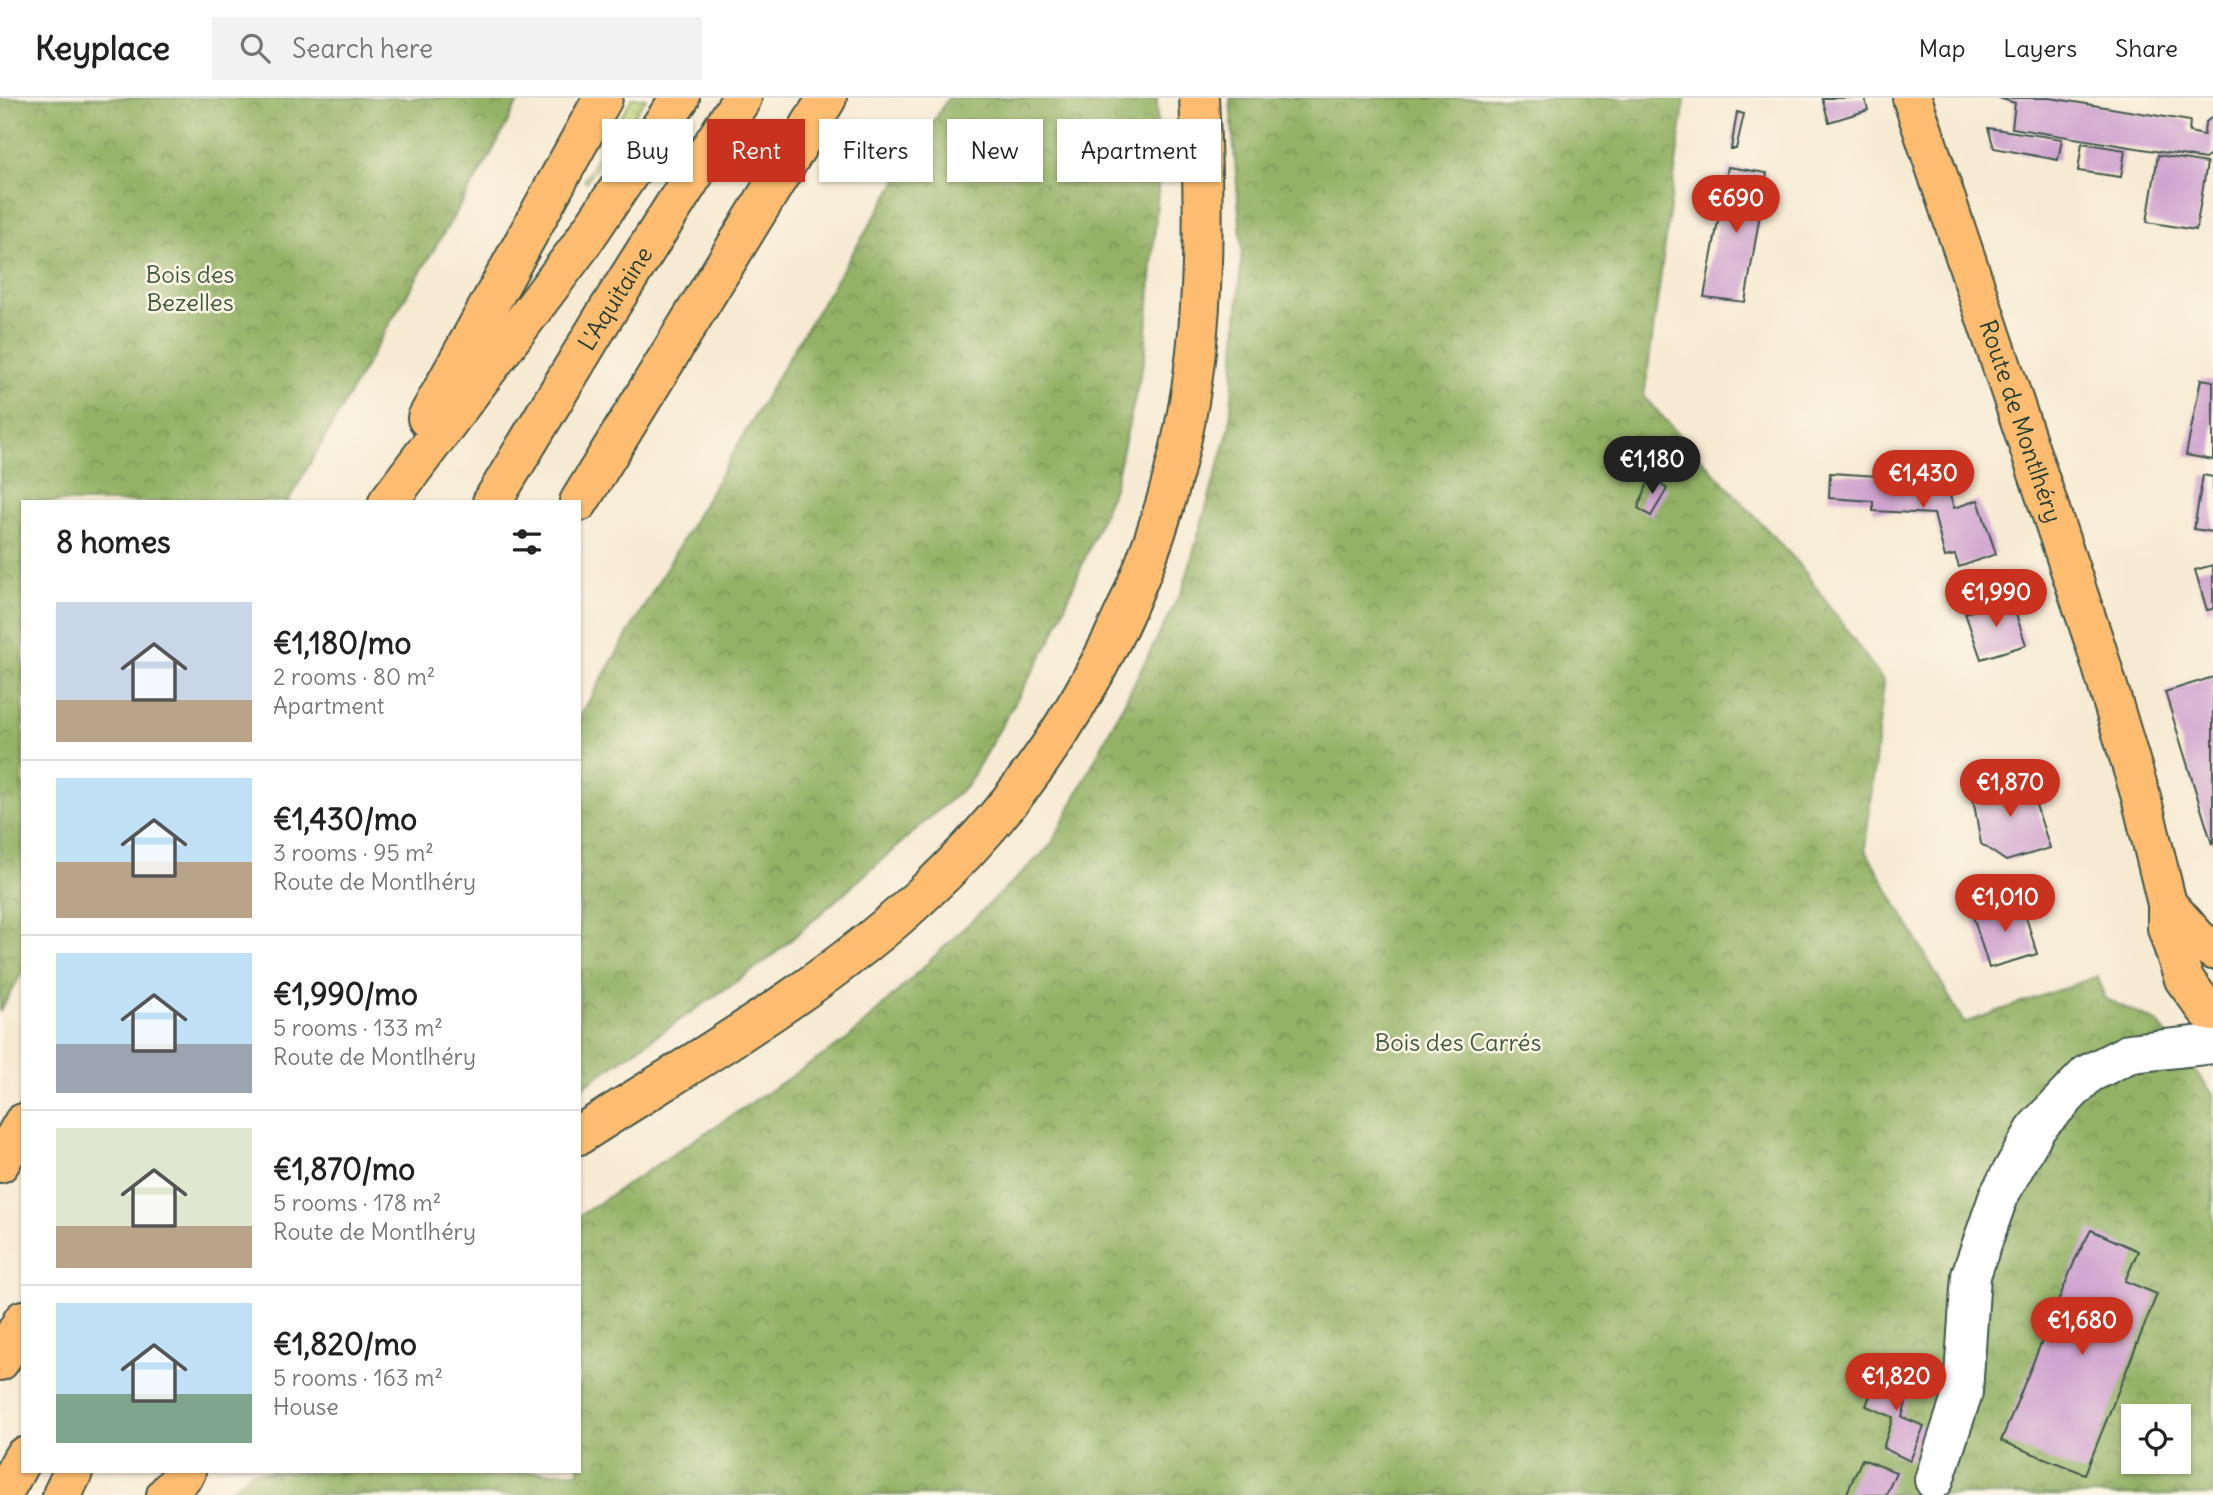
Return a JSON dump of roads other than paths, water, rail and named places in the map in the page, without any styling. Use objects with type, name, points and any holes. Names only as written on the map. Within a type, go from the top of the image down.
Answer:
[{"type":"main road","points":[[381,500],[603,98]]},
{"type":"main road","points":[[390,500],[578,249],[680,98]]},
{"type":"main road","name":"L'Aquitaine","points":[[493,500],[603,318],[742,98]]},
{"type":"main road","points":[[580,500],[827,98]]},
{"type":"main road","points":[[581,1134],[826,974],[920,898],[982,835],[1058,736],[1126,612],[1151,553],[1178,459],[1195,358],[1203,261],[1199,98]]},
{"type":"main road","name":"Route de Montlhéry","points":[[1913,100],[2096,647],[2141,797],[2167,904],[2168,928],[2184,979],[2207,1010],[2213,1013]]},
{"type":"main road","name":"Route de Montlhéry","points":[[2167,904],[2198,939],[2213,950]]},
{"type":"main road","points":[[0,1163],[21,1126]]},
{"type":"main road","points":[[0,1361],[21,1324]]},
{"type":"main road","points":[[2,1495],[21,1461]]},
{"type":"main road","points":[[62,1495],[73,1473]]},
{"type":"main road","points":[[166,1495],[185,1473]]},
{"type":"lane","points":[[1934,1479],[1963,1392],[1971,1275],[1999,1195],[2037,1127],[2088,1074],[2130,1053],[2213,1044]]},
{"type":"park label","name":"Bois des Bezelles","points":[[190,289]]},
{"type":"park label","name":"Bois des Carrés","points":[[1458,1043]]}]
